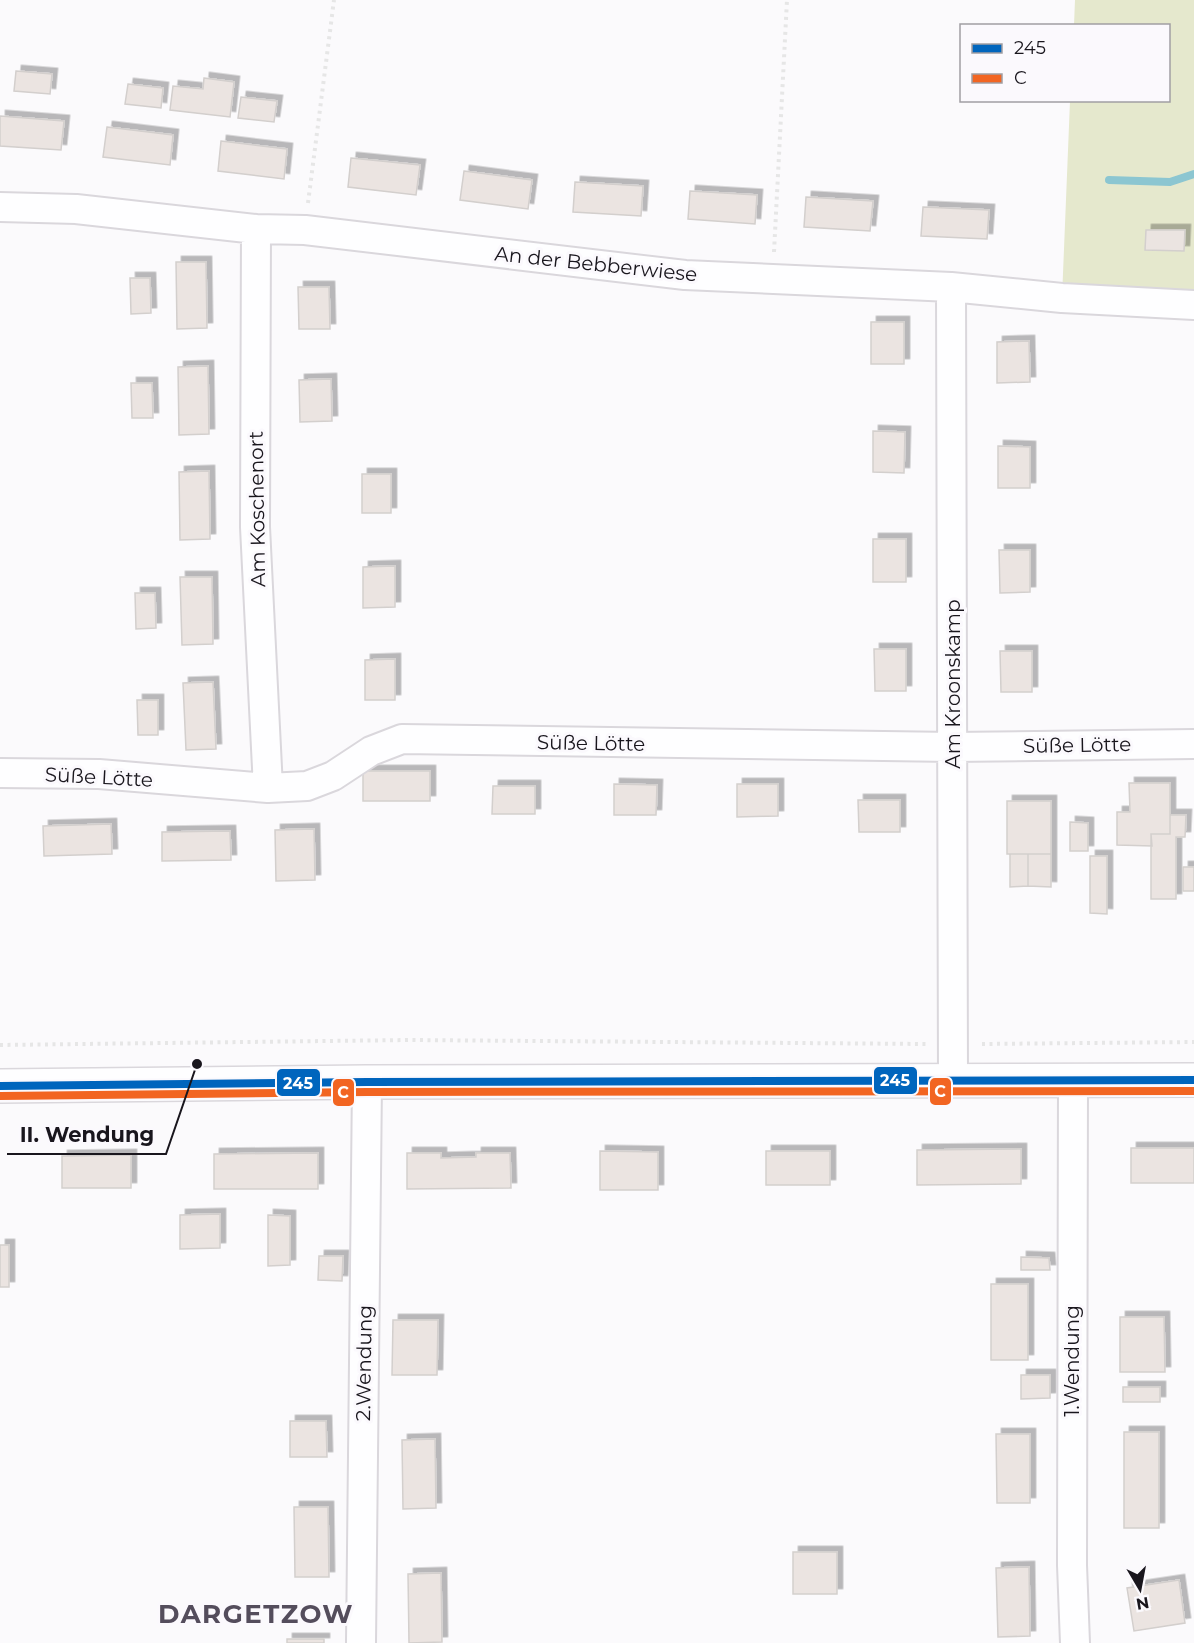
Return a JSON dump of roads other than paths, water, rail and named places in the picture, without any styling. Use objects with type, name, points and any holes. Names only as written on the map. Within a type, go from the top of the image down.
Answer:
[{"type":"street","name":"An der Bebberwiese","points":[[0,207],[76,209],[256,229],[305,230],[685,275],[951,287],[1062,298],[1194,304]]},
{"type":"street","name":"Am Koschenort","points":[[256,229],[255,527],[268,788]]},
{"type":"street","name":"Am Kroonskamp","points":[[951,287],[953,1080]]},
{"type":"street","name":"Süße Lötte","points":[[0,773],[99,774],[268,788],[307,786],[333,776],[371,751],[402,739],[953,747],[1194,744]]},
{"type":"street","name":"1.Wendung","points":[[1073,1080],[1072,1565],[1075,1643]]},
{"type":"street","points":[[0,1086],[367,1082],[1194,1080]]},
{"type":"street","name":"2.Wendung","points":[[361,1643],[367,1082]]},
{"type":"waterway","points":[[1109,180],[1170,182],[1194,174]]},
{"type":"place","name":"II. Wendung","points":[[197,1064]]},
{"type":"district","name":"DARGETZOW","points":[[256,1614]]}]
